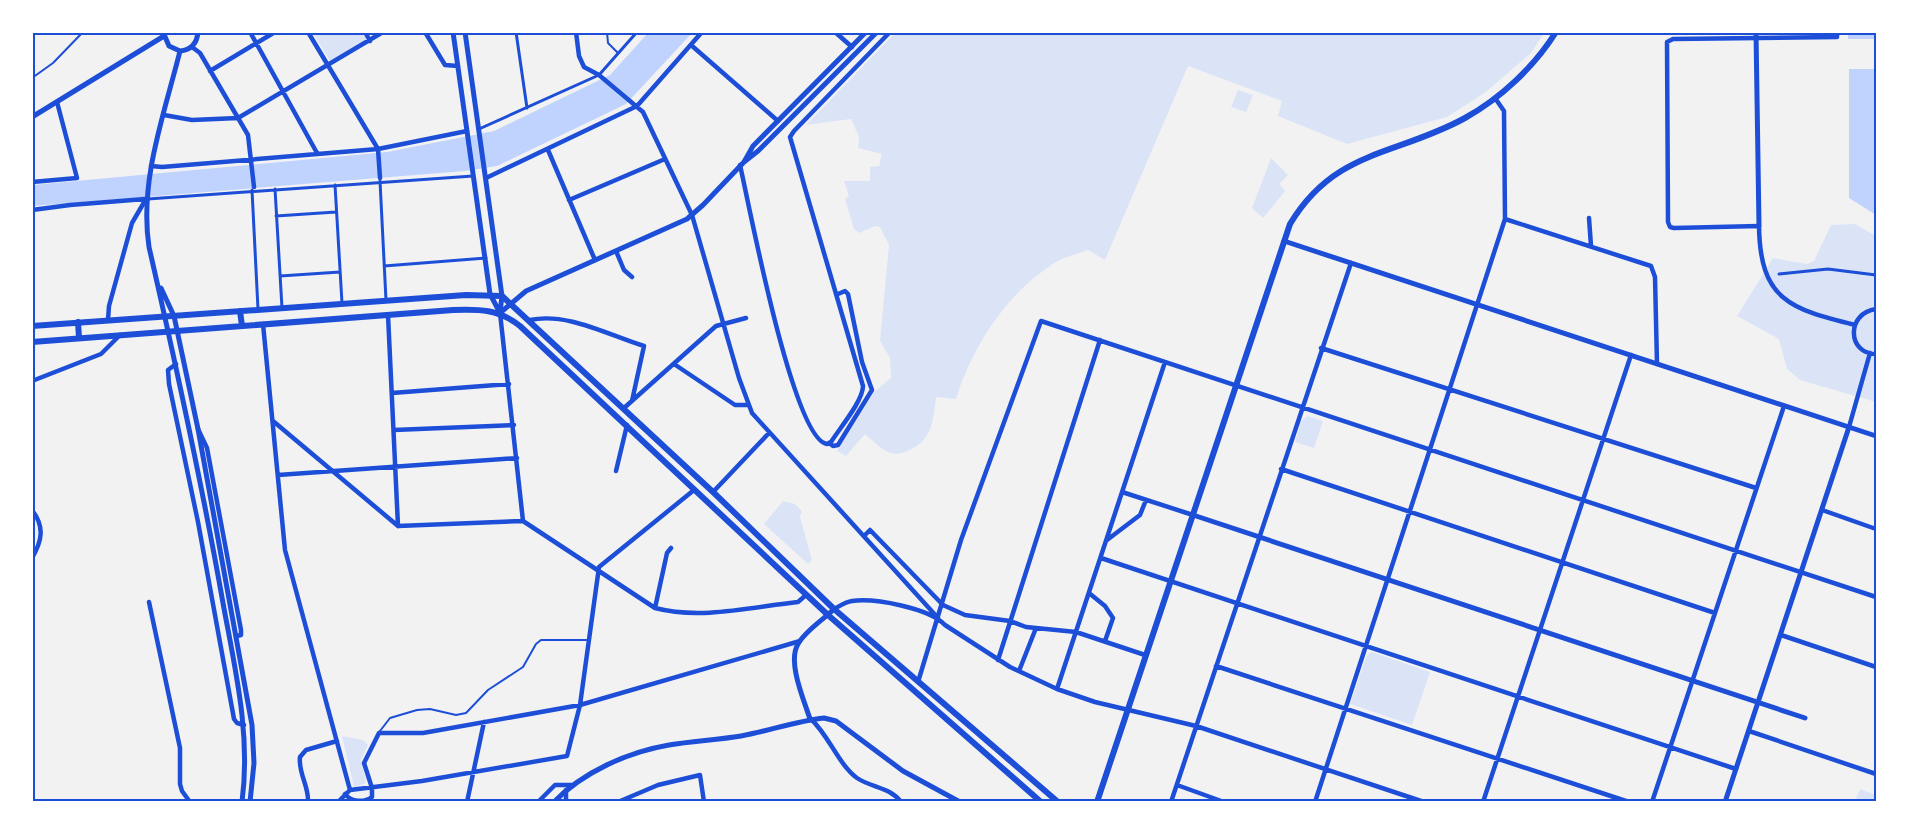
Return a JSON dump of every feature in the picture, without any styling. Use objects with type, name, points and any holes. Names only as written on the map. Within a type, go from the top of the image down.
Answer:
[{"type":"main road","points":[[1098,802],[1145,655],[1290,224],[1299,209],[1317,188],[1332,176],[1370,155],[1427,135],[1465,118],[1494,98],[1531,65],[1556,32]]},
{"type":"main road","points":[[32,326],[386,300],[490,294],[502,296],[624,408],[834,609],[1058,802]]},
{"type":"main road","points":[[32,342],[466,309],[500,313],[520,326],[828,615],[1041,802]]},
{"type":"main road","points":[[240,311],[242,326]]},
{"type":"main road","points":[[78,322],[79,338]]},
{"type":"street","points":[[32,117],[163,34],[169,46],[180,51],[192,47],[198,32]]},
{"type":"street","points":[[250,32],[317,153]]},
{"type":"street","points":[[210,71],[275,32]]},
{"type":"street","points":[[308,32],[378,149],[386,300]]},
{"type":"street","points":[[365,32],[370,41]]},
{"type":"street","points":[[164,115],[192,120],[238,118],[384,32]]},
{"type":"street","points":[[425,32],[445,66],[458,66]]},
{"type":"street","points":[[453,32],[490,294],[500,313]]},
{"type":"street","points":[[465,32],[502,296],[500,313],[518,458],[523,521]]},
{"type":"street","points":[[516,32],[527,108]]},
{"type":"street","points":[[576,32],[582,65],[599,75],[643,112],[692,215],[748,405],[752,413],[945,625],[998,660],[1058,689],[1095,702],[1196,726],[1424,802]]},
{"type":"street","points":[[479,128],[599,75],[637,32]]},
{"type":"street","points":[[486,178],[637,106],[702,32]]},
{"type":"street","points":[[835,32],[852,47]]},
{"type":"street","points":[[838,294],[845,291],[848,294],[862,362],[872,390],[838,445],[833,446],[830,443],[823,444],[811,432],[790,379],[772,311],[742,164],[753,146],[866,32]]},
{"type":"street","points":[[500,313],[526,291],[680,223],[692,215],[878,32]]},
{"type":"street","points":[[830,443],[864,389],[791,136],[890,32]]},
{"type":"street","points":[[1759,226],[1670,227],[1666,44],[1670,40],[1756,35],[1838,36],[1837,32]]},
{"type":"street","points":[[1756,35],[1759,226],[1762,264],[1768,279],[1778,293],[1800,309],[1855,325]]},
{"type":"street","points":[[690,45],[778,121]]},
{"type":"street","points":[[192,47],[200,53],[248,135],[252,159],[258,310]]},
{"type":"street","points":[[180,51],[151,166],[146,199],[147,231],[210,525],[244,725],[246,763],[242,802]]},
{"type":"street","points":[[1314,802],[1505,220],[1504,111],[1494,98]]},
{"type":"street","points":[[32,182],[77,178],[57,102]]},
{"type":"street","points":[[151,166],[162,167],[378,149],[467,131]]},
{"type":"street","points":[[548,150],[595,260]]},
{"type":"street","points":[[569,200],[665,159]]},
{"type":"street","points":[[32,210],[70,204],[253,189],[335,185],[380,180],[474,176]]},
{"type":"street","points":[[335,185],[342,304]]},
{"type":"street","points":[[275,189],[282,308]]},
{"type":"street","points":[[108,320],[109,306],[132,223],[146,199]]},
{"type":"street","points":[[276,216],[336,212]]},
{"type":"street","points":[[1589,218],[1591,246]]},
{"type":"street","points":[[1505,220],[1647,264],[1654,269],[1658,364]]},
{"type":"street","points":[[1284,241],[1876,436]]},
{"type":"street","points":[[616,251],[624,270],[632,277]]},
{"type":"street","points":[[384,266],[486,258]]},
{"type":"street","points":[[1171,802],[1321,348],[1351,263]]},
{"type":"street","points":[[1779,274],[1828,269],[1876,275]]},
{"type":"street","points":[[280,276],[340,272]]},
{"type":"street","points":[[156,279],[174,316],[198,429],[237,636],[253,741],[253,777],[250,802]]},
{"type":"street","points":[[1876,309],[1862,314],[1855,325],[1856,341],[1860,347],[1870,354],[1876,354]]},
{"type":"street","points":[[388,315],[398,526]]},
{"type":"street","points":[[530,320],[543,318],[564,321],[644,346],[632,401]]},
{"type":"street","points":[[624,408],[716,326],[746,318]]},
{"type":"street","points":[[918,682],[961,540],[1041,321],[1876,597]]},
{"type":"street","points":[[263,324],[274,421],[283,533],[289,569],[350,790]]},
{"type":"street","points":[[32,381],[101,354],[120,335]]},
{"type":"street","points":[[998,660],[1100,340]]},
{"type":"street","points":[[1321,348],[1756,488]]},
{"type":"street","points":[[1726,802],[1849,427],[1870,354]]},
{"type":"street","points":[[1483,802],[1631,355]]},
{"type":"street","points":[[1058,689],[1165,362]]},
{"type":"street","points":[[176,364],[168,370],[169,384],[198,522],[234,719],[237,723],[244,725]]},
{"type":"street","points":[[674,364],[734,405],[748,405]]},
{"type":"street","points":[[392,393],[509,384]]},
{"type":"street","points":[[1652,802],[1784,406]]},
{"type":"street","points":[[274,421],[398,526],[523,521],[655,608],[680,612],[718,611],[798,602],[806,595]]},
{"type":"street","points":[[394,430],[514,425]]},
{"type":"street","points":[[616,471],[627,425]]},
{"type":"street","points":[[713,492],[769,433]]},
{"type":"street","points":[[278,475],[518,458]]},
{"type":"street","points":[[1281,469],[1715,613]]},
{"type":"street","points":[[338,802],[350,790],[566,758],[580,705],[598,571],[603,563],[694,490]]},
{"type":"street","points":[[1122,492],[1806,718]]},
{"type":"street","points":[[1106,540],[1140,515],[1146,500]]},
{"type":"street","points":[[32,510],[39,521],[42,538],[32,558]]},
{"type":"street","points":[[1822,510],[1876,529]]},
{"type":"street","points":[[864,536],[870,530],[942,605],[958,613],[1010,621],[1036,628],[1076,632],[1145,655]]},
{"type":"street","points":[[655,608],[666,553],[671,548]]},
{"type":"street","points":[[1100,558],[1736,769]]},
{"type":"street","points":[[1089,593],[1105,606],[1113,618],[1105,641]]},
{"type":"street","points":[[901,802],[891,792],[869,784],[852,774],[824,734],[810,719],[795,664],[795,651],[800,641],[834,609],[848,602],[864,601],[916,610],[938,618]]},
{"type":"street","points":[[149,602],[180,748],[180,784],[182,791],[190,802]]},
{"type":"street","points":[[1019,671],[1036,628]]},
{"type":"street","points":[[1781,635],[1876,667]]},
{"type":"street","points":[[345,794],[352,800],[365,800],[372,797],[372,788],[364,763],[379,733],[423,733],[580,705],[800,641]]},
{"type":"street","points":[[1216,666],[1628,802]]},
{"type":"street","points":[[554,802],[573,785],[616,761],[667,745],[743,736],[810,719],[828,718],[836,721],[903,771],[960,802]]},
{"type":"street","points":[[467,802],[484,722]]},
{"type":"street","points":[[1749,732],[1876,774]]},
{"type":"street","points":[[308,802],[308,792],[301,772],[300,757],[302,753],[310,748],[337,741]]},
{"type":"street","points":[[618,802],[658,785],[700,775],[704,802]]},
{"type":"street","points":[[538,802],[555,785],[573,785]]},
{"type":"street","points":[[1177,785],[1224,802]]},
{"type":"street","points":[[558,802],[563,792]]},
{"type":"street","points":[[563,792],[566,802]]},
{"type":"lane","points":[[32,78],[53,64],[83,32]]},
{"type":"lane","points":[[607,32],[608,43],[618,53]]},
{"type":"lane","points":[[379,733],[390,718],[416,710],[430,709],[456,715],[466,712],[491,687],[523,667],[536,644],[541,640],[589,640]]},
{"type":"shaded area","points":[[313,33],[362,33],[367,39],[330,61]]},
{"type":"shaded area","points":[[895,33],[1544,33],[1531,53],[1486,92],[1447,117],[1347,144],[1278,116],[1282,101],[1188,66],[1105,260],[1088,250],[1061,259],[1020,291],[993,323],[982,341],[963,379],[956,399],[936,397],[928,434],[918,446],[903,453],[890,453],[865,434],[846,456],[837,451],[875,391],[891,378],[890,358],[880,341],[889,245],[880,227],[875,226],[859,233],[854,229],[845,199],[849,196],[844,181],[870,181],[870,167],[879,166],[882,154],[858,148],[859,137],[851,119],[806,125]]},
{"type":"shaded area","points":[[1238,90],[1253,95],[1246,112],[1231,107]]},
{"type":"shaded area","points":[[1271,158],[1288,175],[1279,184],[1285,191],[1263,218],[1252,208]]},
{"type":"shaded area","points":[[1855,224],[1876,236],[1876,402],[1800,380],[1787,369],[1779,339],[1737,316],[1773,258],[1807,264],[1814,261],[1831,225]]},
{"type":"shaded area","points":[[1308,416],[1323,421],[1314,448],[1295,442],[1301,421]]},
{"type":"shaded area","points":[[783,501],[795,504],[802,511],[800,517],[812,560],[808,564],[764,524]]},
{"type":"shaded area","points":[[1372,652],[1430,672],[1412,725],[1350,704],[1367,655]]},
{"type":"shaded area","points":[[342,736],[363,740],[368,745],[361,760],[366,782],[364,784],[354,787]]},
{"type":"shaded area","points":[[1860,789],[1876,795],[1876,801],[1855,801]]},
{"type":"water","points":[[648,33],[692,33],[626,104],[497,166],[465,171],[33,206],[33,185],[387,152],[494,131],[610,75]]},
{"type":"water","points":[[1848,33],[1876,33],[1876,39],[1848,39]]},
{"type":"water","points":[[1849,69],[1876,69],[1876,215],[1849,198]]}]
